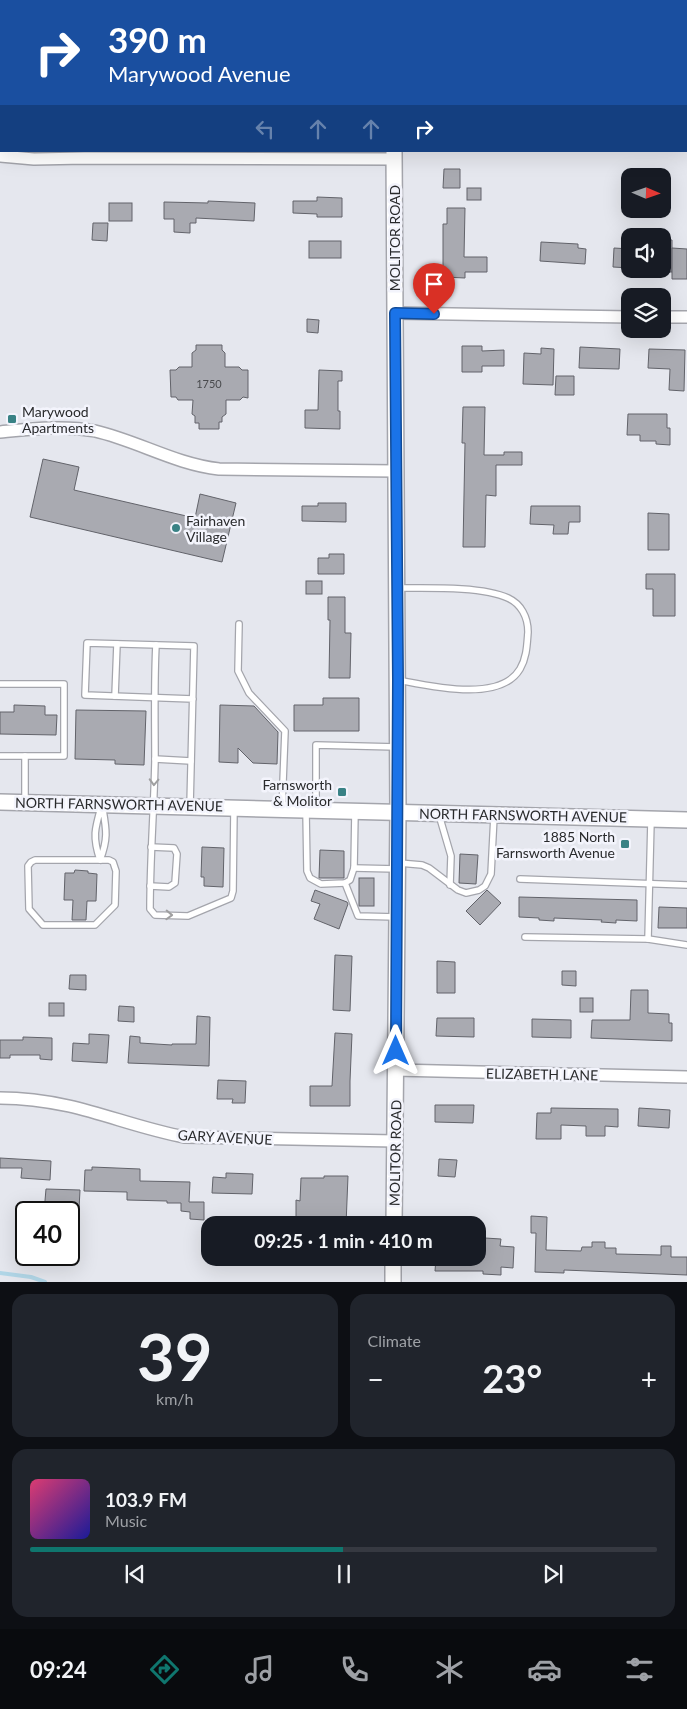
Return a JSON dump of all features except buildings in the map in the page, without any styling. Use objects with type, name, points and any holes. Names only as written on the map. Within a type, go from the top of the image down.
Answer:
[{"type":"street","points":[[0,156],[34,159],[394,155]]},
{"type":"street","name":"MOLITOR ROAD","points":[[394,155],[398,680],[394,1216]]},
{"type":"street","points":[[395,313],[621,316]]},
{"type":"street","points":[[671,317],[687,317]]},
{"type":"street","points":[[0,432],[76,428],[117,438],[180,462],[219,469],[396,471]]},
{"type":"street","name":"NORTH FARNSWORTH AVENUE","points":[[0,802],[687,820]]},
{"type":"street","name":"ELIZABETH LANE","points":[[396,1070],[687,1077]]},
{"type":"street","name":"GARY AVENUE","points":[[0,1098],[42,1101],[68,1106],[185,1137],[395,1141]]},
{"type":"street","points":[[393,1266],[393,1282]]},
{"type":"lane","points":[[397,588],[438,588],[497,594],[518,604],[525,614],[528,627],[526,654],[520,669],[512,678],[497,686],[480,690],[431,686],[398,680]]},
{"type":"lane","points":[[239,624],[238,672],[249,693],[285,730],[282,808]]},
{"type":"lane","points":[[190,806],[193,699],[194,646],[87,643],[85,696],[193,699]]},
{"type":"lane","points":[[115,696],[117,644]]},
{"type":"lane","points":[[156,645],[154,698],[155,759],[150,886],[150,909],[155,915],[188,916],[230,898],[233,891],[234,807]]},
{"type":"lane","points":[[0,684],[64,684],[64,756],[0,756]]},
{"type":"lane","points":[[355,811],[354,868],[350,880],[345,884],[321,884],[310,878],[307,871],[316,745],[398,747]]},
{"type":"lane","points":[[25,756],[25,802]]},
{"type":"lane","points":[[155,759],[191,761]]},
{"type":"lane","points":[[100,860],[94,844],[95,827],[102,804]]},
{"type":"lane","points":[[100,860],[106,843],[106,828],[102,804]]},
{"type":"lane","points":[[438,813],[451,856],[450,885]]},
{"type":"lane","points":[[354,868],[422,865],[429,868],[450,885],[466,893],[479,890],[485,886],[491,874],[494,814]]},
{"type":"lane","points":[[648,939],[651,818]]},
{"type":"lane","points":[[150,886],[168,887],[175,883],[177,854],[174,848],[151,847]]},
{"type":"lane","points":[[35,860],[100,860],[109,860],[115,865],[115,905],[95,925],[43,925],[29,909],[28,866],[31,862],[35,860]]},
{"type":"lane","points":[[520,879],[687,885]]},
{"type":"lane","points":[[345,884],[358,916],[397,918]]},
{"type":"lane","points":[[526,937],[648,939],[687,945]]},
{"type":"waterway","points":[[0,1273],[31,1277],[45,1282]]},
{"type":"place","name":"Marywood Apartments","points":[[12,419]]},
{"type":"place","name":"Fairhaven Village","points":[[176,528]]},
{"type":"place","name":"Farnsworth & Molitor","points":[[342,792]]},
{"type":"place","name":"1885 North Farnsworth Avenue","points":[[625,844]]},
{"type":"route","points":[[396,1051],[398,680],[395,313],[434,314]]}]
